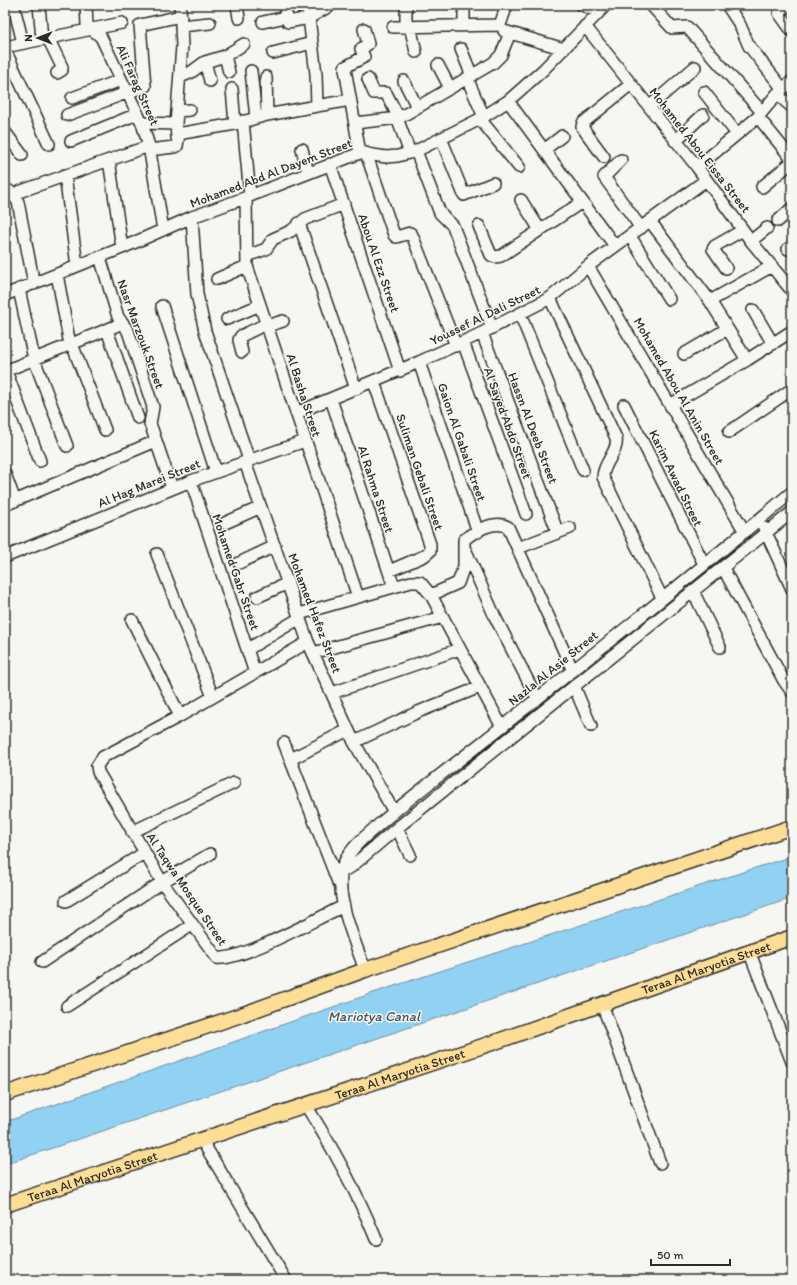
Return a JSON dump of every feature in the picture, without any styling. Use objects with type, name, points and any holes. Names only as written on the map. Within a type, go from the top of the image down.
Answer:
[{"type":"main road","points":[[5,1094],[238,1016],[365,970],[792,827]]},
{"type":"main road","name":"Teraa Al Maryotia Street","points":[[5,1205],[201,1138],[498,1041],[792,937]]},
{"type":"street","points":[[39,5],[45,39],[62,67],[62,70],[57,73]]},
{"type":"street","name":"Ali Farag Street","points":[[86,5],[87,25],[101,38],[140,118],[149,148],[163,230]]},
{"type":"street","points":[[236,5],[239,18]]},
{"type":"street","points":[[284,5],[288,22],[310,18],[331,5]]},
{"type":"street","points":[[307,5],[310,18],[317,106]]},
{"type":"street","points":[[406,5],[408,26],[416,52]]},
{"type":"street","points":[[464,5],[464,25]]},
{"type":"street","points":[[507,5],[499,28],[510,33],[564,49]]},
{"type":"street","points":[[582,5],[602,8]]},
{"type":"street","points":[[651,5],[672,28],[687,27],[760,114],[792,159]]},
{"type":"street","points":[[727,5],[740,24],[749,46],[792,108]]},
{"type":"street","points":[[787,5],[779,13],[792,31]]},
{"type":"street","points":[[5,9],[13,8],[15,11],[23,43]]},
{"type":"street","name":"Mohamed Abd Al Dayem Street","points":[[5,295],[192,218],[330,164],[363,153],[386,157],[413,152],[482,118],[508,102],[564,49],[602,8]]},
{"type":"street","points":[[34,284],[18,202],[9,191],[149,148],[177,146],[176,124],[180,77],[181,16]]},
{"type":"street","points":[[67,115],[142,88],[146,82],[139,30],[140,25],[181,16],[210,23]]},
{"type":"street","points":[[263,22],[286,17]]},
{"type":"street","points":[[5,47],[122,23]]},
{"type":"street","points":[[393,27],[500,25]]},
{"type":"street","name":"Mohamed Abou Eissa Street","points":[[585,26],[697,167],[751,241],[792,291]]},
{"type":"street","points":[[363,153],[354,123],[345,67],[363,59],[361,49],[368,44],[364,29]]},
{"type":"street","points":[[354,123],[398,118],[450,88],[498,60],[510,33]]},
{"type":"street","points":[[273,53],[312,43]]},
{"type":"street","points":[[180,77],[190,73],[205,62],[225,56],[244,44]]},
{"type":"street","points":[[460,49],[482,118],[519,167]]},
{"type":"street","points":[[5,50],[49,144]]},
{"type":"street","points":[[225,56],[229,72]]},
{"type":"street","points":[[205,62],[210,81]]},
{"type":"street","points":[[438,65],[450,88]]},
{"type":"street","points":[[649,107],[695,67]]},
{"type":"street","points":[[251,71],[256,118]]},
{"type":"street","points":[[266,77],[267,115]]},
{"type":"street","name":"Hassn Al Deeb Street","points":[[368,79],[374,93],[386,92],[440,213],[453,226],[487,331],[558,533]]},
{"type":"street","points":[[72,98],[121,80]]},
{"type":"street","points":[[404,81],[417,107]]},
{"type":"street","points":[[697,167],[760,114],[792,81]]},
{"type":"street","points":[[604,157],[582,127],[584,123],[631,84]]},
{"type":"street","name":"Al Basha Street","points":[[232,89],[239,123],[248,197],[247,261],[266,325],[358,597]]},
{"type":"street","points":[[704,92],[737,134]]},
{"type":"street","points":[[177,138],[179,134],[183,133],[239,123],[267,115],[350,100]]},
{"type":"street","points":[[508,102],[615,246]]},
{"type":"street","points":[[177,111],[190,110]]},
{"type":"street","points":[[675,140],[703,115]]},
{"type":"street","points":[[71,141],[140,118],[176,124]]},
{"type":"street","points":[[5,132],[22,154]]},
{"type":"street","points":[[544,150],[562,136]]},
{"type":"street","points":[[441,138],[464,195],[493,183]]},
{"type":"street","points":[[302,149],[308,173]]},
{"type":"street","name":"Al Sayed Abdo Street","points":[[363,153],[394,235],[396,237],[410,233],[412,235],[459,344],[526,514]]},
{"type":"street","points":[[109,160],[122,248]]},
{"type":"street","points":[[621,160],[604,177],[641,228]]},
{"type":"street","points":[[762,187],[792,162]]},
{"type":"street","name":"Abou Al Ezz Street","points":[[330,164],[400,371]]},
{"type":"street","points":[[65,175],[77,266]]},
{"type":"street","name":"Youssef Al Dali Street","points":[[296,413],[400,371],[487,331],[550,298],[588,266],[706,180]]},
{"type":"street","points":[[521,200],[540,230]]},
{"type":"street","points":[[479,226],[491,254],[495,257],[501,256],[582,202]]},
{"type":"street","points":[[216,279],[266,249],[273,240],[291,231],[305,219],[344,204]]},
{"type":"street","points":[[778,220],[792,208]]},
{"type":"street","name":"Mohamed Hafez Street","points":[[192,218],[197,294],[200,309],[261,507],[308,642],[354,742],[394,812]]},
{"type":"street","points":[[650,221],[710,301],[747,360]]},
{"type":"street","points":[[299,223],[356,389]]},
{"type":"street","points":[[751,241],[767,228]]},
{"type":"street","points":[[726,268],[713,249],[715,246],[743,230]]},
{"type":"street","points":[[630,236],[669,299]]},
{"type":"street","name":"Nasr Marzouk Street","points":[[100,257],[118,317],[128,331],[153,406],[150,424],[172,488]]},
{"type":"street","name":"Mohamed Abou Al Anin Street","points":[[588,266],[745,532]]},
{"type":"street","points":[[710,301],[772,266]]},
{"type":"street","points":[[58,274],[71,344],[106,430]]},
{"type":"street","points":[[20,289],[34,359],[67,446]]},
{"type":"street","points":[[550,298],[616,438],[618,445],[603,470],[603,477],[662,598]]},
{"type":"street","points":[[227,319],[260,305]]},
{"type":"street","points":[[162,306],[216,472]]},
{"type":"street","points":[[752,310],[773,344]]},
{"type":"street","points":[[520,314],[583,470]]},
{"type":"street","points":[[242,352],[239,340],[241,336],[266,325],[283,321]]},
{"type":"street","points":[[40,461],[5,371],[123,323]]},
{"type":"street","points":[[684,354],[728,329]]},
{"type":"street","points":[[107,330],[138,418]]},
{"type":"street","points":[[670,405],[747,360],[792,331]]},
{"type":"street","name":"Gaion Al Gabali Street","points":[[419,362],[478,532]]},
{"type":"street","name":"Suliman Gebali Street","points":[[374,382],[430,544],[430,551],[424,556],[389,571]]},
{"type":"street","points":[[729,432],[792,389]]},
{"type":"street","name":"Al Rahma Street","points":[[331,399],[394,587]]},
{"type":"street","name":"Karim Awad Street","points":[[624,405],[704,564]]},
{"type":"street","points":[[5,474],[10,503],[156,441]]},
{"type":"street","name":"Al Hag Marei Street","points":[[5,557],[172,488],[305,441]]},
{"type":"street","name":"Mohamed Gabr Street","points":[[191,481],[255,673]]},
{"type":"street","name":"Nazla Al Asie Street","points":[[365,970],[344,906],[340,886],[341,872],[350,852],[358,843],[394,812],[745,532],[792,492]]},
{"type":"street","points":[[225,523],[261,507]]},
{"type":"street","name":"Nazla Al Asie Street","points":[[341,872],[359,860],[792,512]]},
{"type":"street","points":[[760,519],[792,589]]},
{"type":"street","points":[[431,595],[458,583],[464,566],[464,540],[495,524],[502,524],[508,527],[573,670]]},
{"type":"street","points":[[518,548],[570,528]]},
{"type":"street","points":[[239,563],[275,546]]},
{"type":"street","points":[[464,547],[495,617],[537,698]]},
{"type":"street","points":[[158,554],[213,697]]},
{"type":"street","points":[[723,568],[784,681],[792,692]]},
{"type":"street","points":[[248,649],[300,616],[358,597],[411,582],[420,582],[431,595],[502,727]]},
{"type":"street","points":[[257,597],[288,583]]},
{"type":"street","points":[[693,591],[720,647]]},
{"type":"street","points":[[313,653],[443,617]]},
{"type":"street","points":[[132,620],[180,716],[308,642]]},
{"type":"street","points":[[332,693],[460,649]]},
{"type":"street","points":[[557,683],[565,694]]},
{"type":"street","points":[[574,686],[591,726]]},
{"type":"street","points":[[354,742],[418,712],[480,687]]},
{"type":"street","name":"Al Taqwa Mosque Street","points":[[180,716],[103,756],[97,766],[98,772],[144,853],[162,882],[212,954],[217,958],[230,958],[274,940],[344,906]]},
{"type":"street","points":[[291,759],[348,730]]},
{"type":"street","points":[[284,743],[340,886]]},
{"type":"street","points":[[438,777],[446,789]]},
{"type":"street","points":[[132,832],[234,783]]},
{"type":"street","points":[[397,828],[410,855]]},
{"type":"street","points":[[66,901],[144,853]]},
{"type":"street","points":[[42,962],[162,882],[210,854]]},
{"type":"street","points":[[67,1006],[192,925]]},
{"type":"street","points":[[749,952],[792,1062]]},
{"type":"street","points":[[602,1004],[660,1163]]},
{"type":"street","points":[[305,1104],[340,1160],[356,1192],[376,1239]]},
{"type":"street","points":[[201,1138],[286,1280]]},
{"type":"water","name":"Mariotya Canal","points":[[792,856],[792,898],[5,1164],[5,1122],[373,993]]}]
